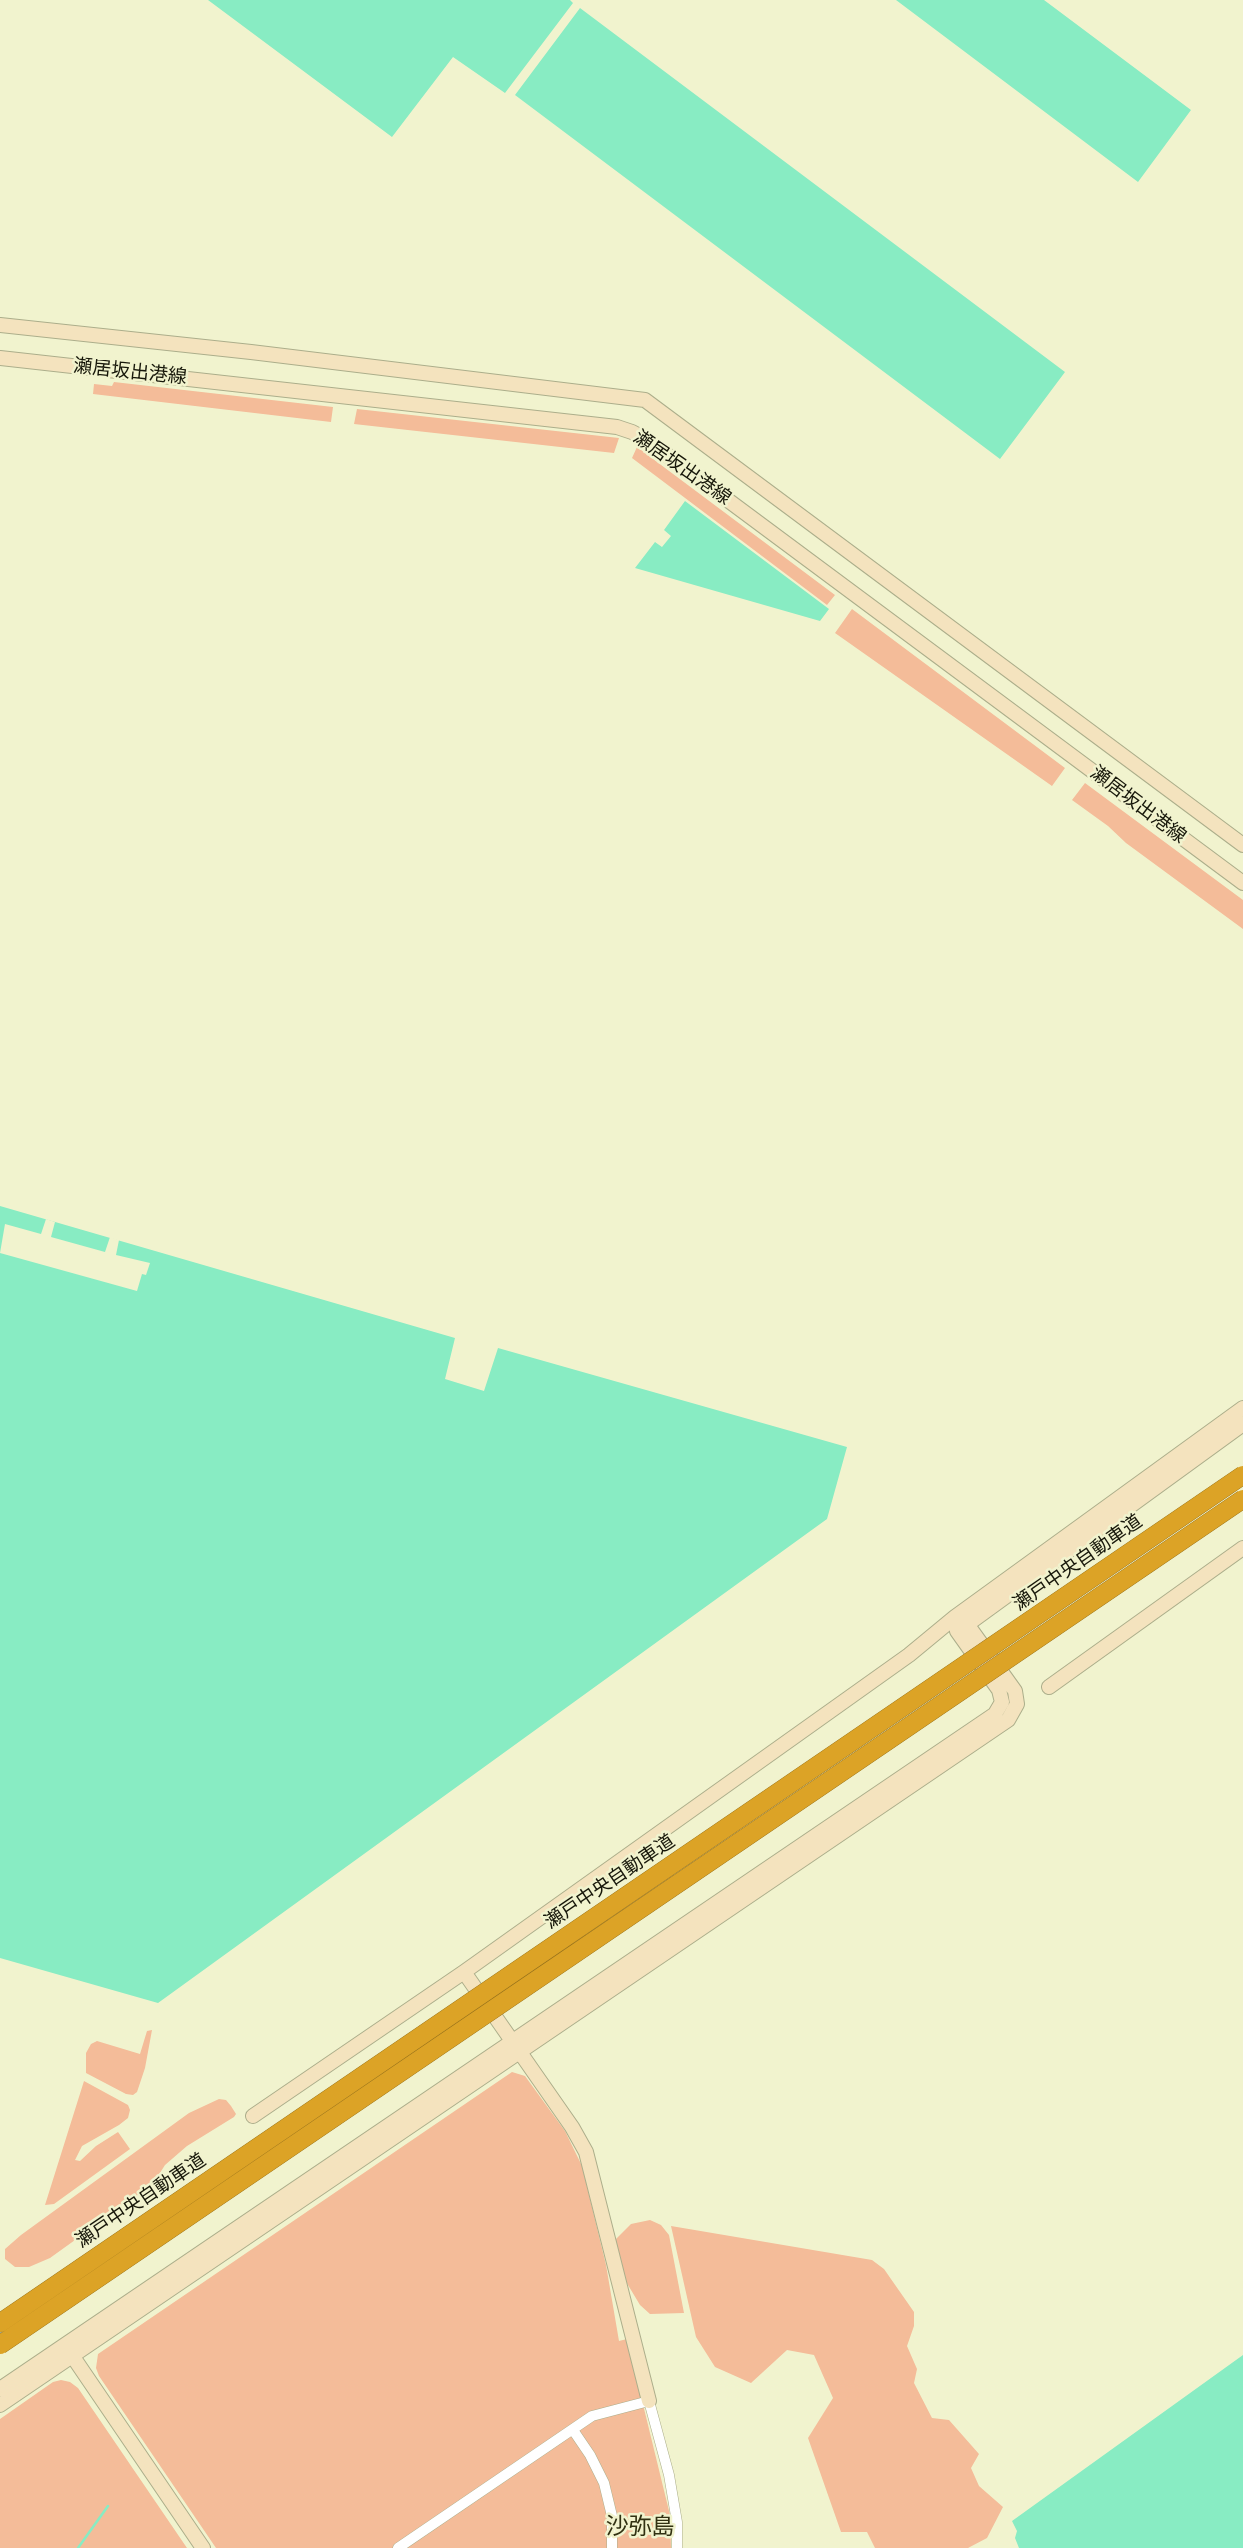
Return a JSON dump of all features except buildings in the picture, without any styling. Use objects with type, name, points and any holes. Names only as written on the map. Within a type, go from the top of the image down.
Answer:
[{"type":"highway","name":"瀬戸中央自動車道","points":[[0,2323],[1243,1475]]},
{"type":"highway","name":"瀬戸中央自動車道","points":[[0,2346],[1243,1499]]},
{"type":"street","name":"瀬居坂出港線","points":[[0,325],[496,380],[645,400],[1243,845]]},
{"type":"street","name":"瀬居坂出港線","points":[[0,358],[617,427],[632,432],[647,440],[1243,883]]},
{"type":"street","points":[[960,1624],[1243,1408]]},
{"type":"street","points":[[253,2116],[464,1972],[909,1655],[960,1624],[1243,1424]]},
{"type":"street","points":[[1049,1687],[1243,1548]]},
{"type":"street","points":[[0,2404],[68,2350],[516,2046],[1008,1720],[1017,1704],[1015,1691],[960,1624]]},
{"type":"street","points":[[464,1972],[572,2127],[586,2152],[669,2475],[677,2522],[677,2548]]},
{"type":"street","points":[[0,2389],[68,2350]]},
{"type":"street","points":[[68,2350],[203,2548]]},
{"type":"street","points":[[398,2548],[592,2416],[649,2401]]},
{"type":"street","points":[[573,2430],[604,2483],[612,2516],[612,2548]]},
{"type":"shaded area","points":[[208,0],[570,0],[573,3],[505,93],[453,57],[392,137]]},
{"type":"shaded area","points":[[896,0],[1044,0],[1191,110],[1138,182]]},
{"type":"shaded area","points":[[580,8],[1065,372],[1000,459],[515,95]]},
{"type":"shaded area","points":[[114,382],[333,407],[331,422],[93,394],[94,384],[112,386]]},
{"type":"shaded area","points":[[357,409],[619,438],[614,453],[354,424]]},
{"type":"shaded area","points":[[637,447],[835,595],[827,605],[632,458]]},
{"type":"shaded area","points":[[685,501],[829,609],[820,621],[635,568],[655,542],[662,547],[671,536],[664,530]]},
{"type":"shaded area","points":[[852,609],[1065,768],[1052,786],[835,633]]},
{"type":"shaded area","points":[[1085,783],[1243,900],[1243,929],[1072,800]]},
{"type":"shaded area","points":[[0,1206],[455,1338],[445,1379],[484,1391],[498,1348],[847,1447],[827,1519],[158,2003],[0,1958]]},
{"type":"shaded area","points":[[152,2030],[145,2068],[137,2092],[133,2095],[86,2073],[86,2053],[91,2044],[97,2041],[140,2054],[147,2031]]},
{"type":"shaded area","points":[[512,2072],[525,2076],[565,2131],[582,2166],[606,2265],[619,2341],[627,2339],[670,2515],[671,2548],[216,2548],[99,2376],[96,2368],[98,2354]]},
{"type":"shaded area","points":[[84,2081],[128,2105],[130,2110],[128,2118],[119,2125],[82,2146],[75,2160],[80,2161],[96,2146],[118,2132],[130,2149],[54,2204],[45,2205]]},
{"type":"shaded area","points":[[219,2099],[226,2100],[231,2106],[236,2114],[234,2117],[187,2146],[165,2165],[153,2184],[50,2258],[29,2267],[15,2267],[5,2259],[5,2249],[21,2235],[189,2113]]},
{"type":"shaded area","points":[[650,2220],[661,2225],[669,2235],[684,2313],[650,2314],[640,2305],[625,2280],[615,2240],[631,2224]]},
{"type":"shaded area","points":[[671,2226],[872,2260],[884,2269],[914,2312],[914,2326],[907,2346],[917,2369],[914,2383],[932,2418],[949,2420],[979,2454],[971,2468],[979,2486],[1003,2507],[987,2538],[968,2548],[875,2548],[867,2532],[841,2532],[808,2438],[833,2398],[814,2355],[787,2350],[751,2383],[715,2367],[696,2337]]},
{"type":"shaded area","points":[[1243,2355],[1243,2548],[1019,2548],[1015,2538],[1017,2531],[1012,2521]]},
{"type":"shaded area","points":[[61,2380],[78,2388],[187,2548],[0,2548],[0,2419],[53,2382]]},
{"type":"pier","points":[[46,1219],[55,1222],[51,1237],[105,1252],[110,1237],[119,1240],[116,1255],[150,1263],[146,1275],[142,1274],[137,1291],[0,1253],[5,1224],[41,1234]]},
{"type":"waterway","points":[[78,2548],[108,2506]]},
{"type":"railway","points":[[0,2332],[1243,1484]]},
{"type":"district","name":"沙弥島","points":[[640,2527]]}]
